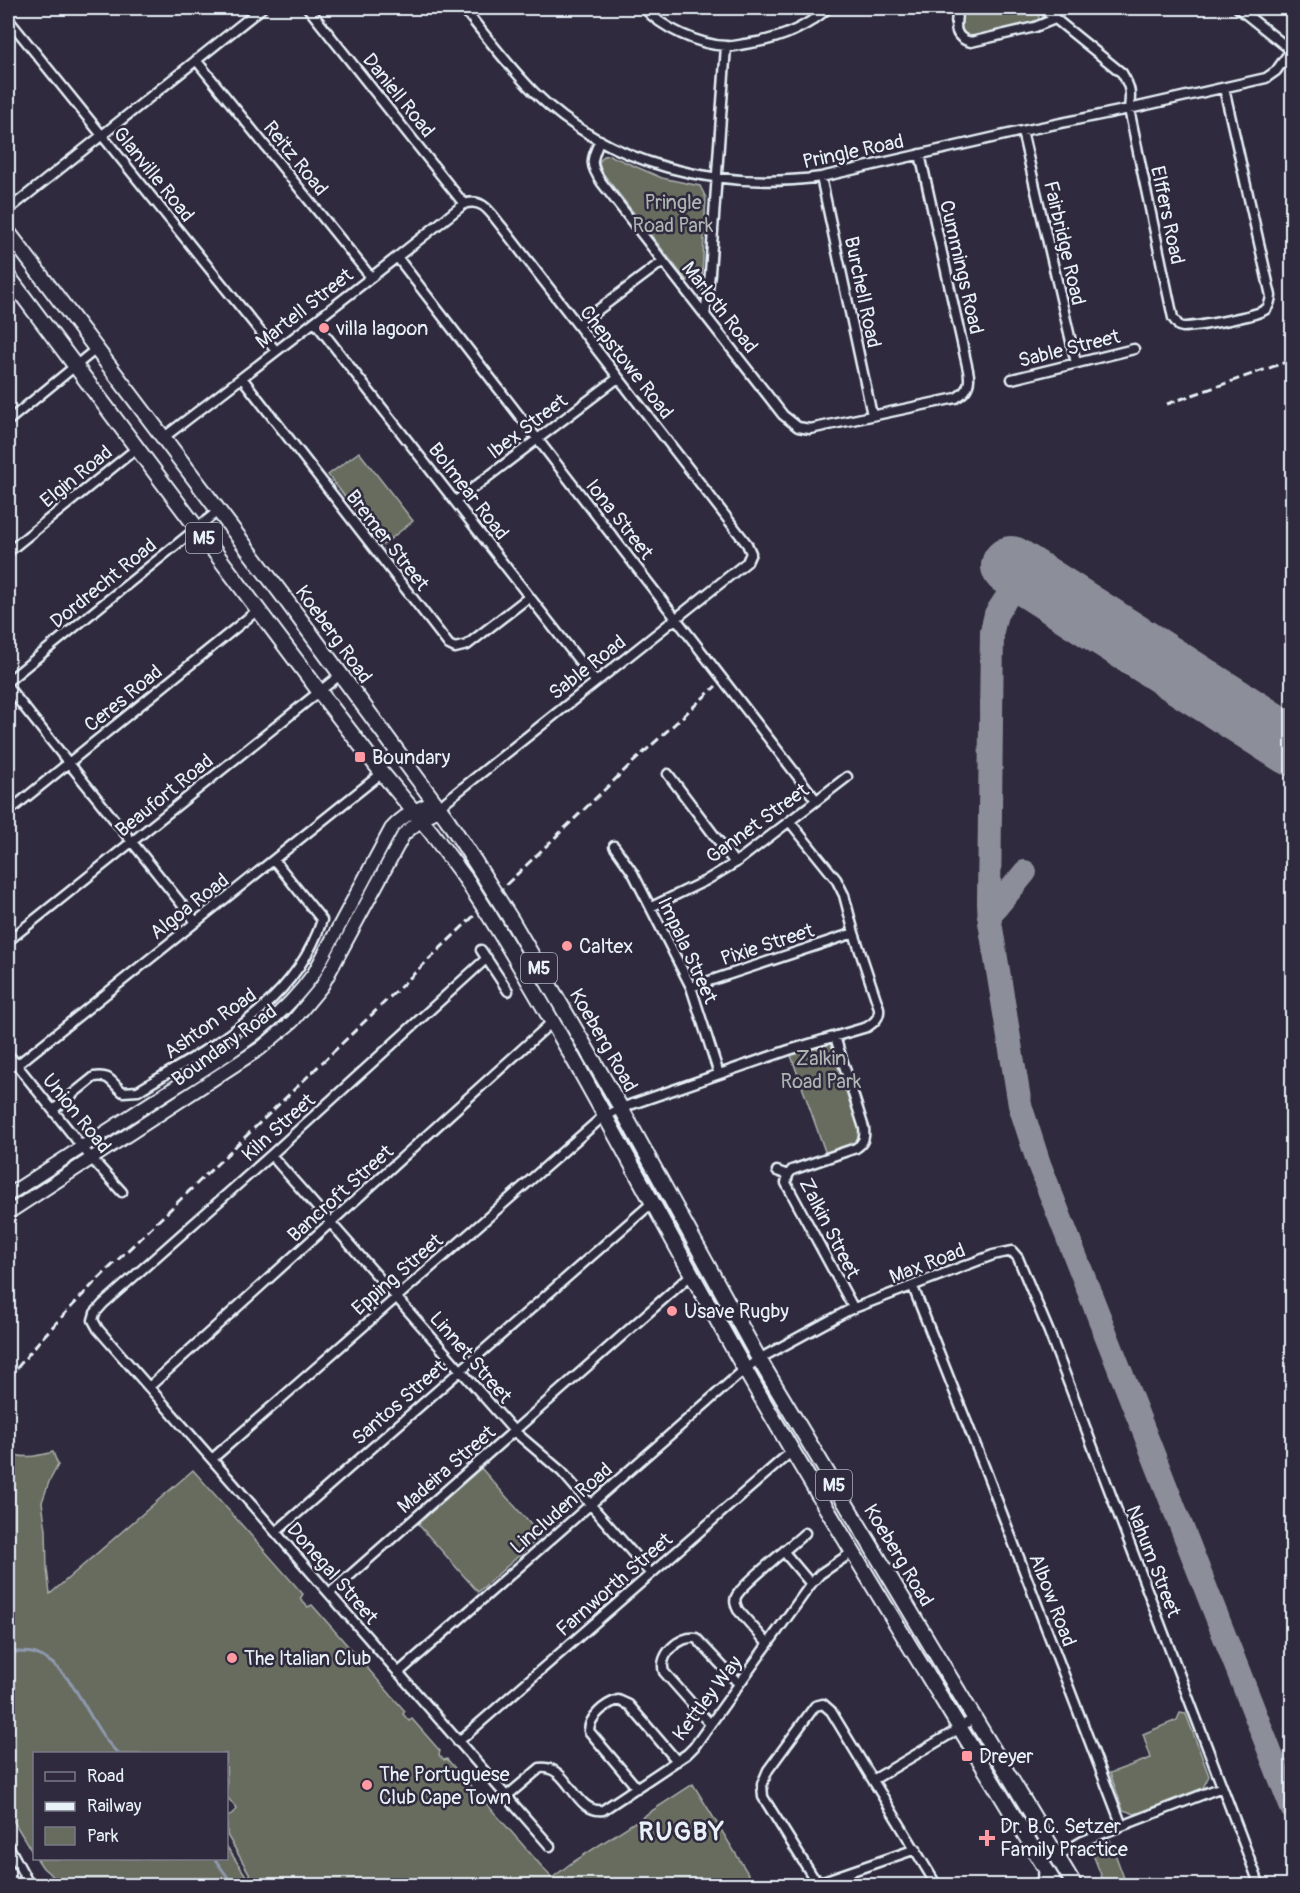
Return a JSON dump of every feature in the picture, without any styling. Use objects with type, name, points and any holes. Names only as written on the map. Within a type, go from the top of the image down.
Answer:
[{"type":"main road","name":"Koeberg Road","points":[[8,232],[340,675],[440,804],[512,921],[621,1108],[759,1359],[1075,1886]]},
{"type":"main road","name":"Koeberg Road","points":[[10,283],[75,365],[319,691],[465,878],[501,933],[792,1451],[1056,1886]]},
{"type":"main road","points":[[417,815],[440,804]]},
{"type":"main road","name":"Boundary Road","points":[[8,1195],[231,1052],[284,1010],[305,986],[325,955],[388,834],[396,823],[417,815]]},
{"type":"main road","name":"Boundary Road","points":[[8,1213],[261,1048],[292,1021],[322,986],[334,967],[398,843],[417,815]]},
{"type":"street","points":[[8,210],[261,8]]},
{"type":"street","name":"Daniell Road","points":[[308,8],[464,204]]},
{"type":"street","name":"Pringle Road","points":[[464,8],[534,92],[568,120],[600,140],[631,155],[658,165],[717,178],[790,181],[821,177],[1022,130],[1129,110],[1272,75],[1292,51]]},
{"type":"street","points":[[644,8],[670,28],[694,39],[726,46],[771,40],[788,35],[816,19],[828,8]]},
{"type":"street","points":[[958,8],[957,34],[970,42],[1035,27],[1055,19]]},
{"type":"street","name":"Elffers Road","points":[[1042,8],[1122,73],[1127,82],[1131,93],[1129,110],[1173,318],[1179,326],[1186,328],[1261,312],[1266,309],[1271,296],[1224,88]]},
{"type":"street","points":[[1238,8],[1292,51]]},
{"type":"street","name":"Glanville Road","points":[[8,19],[276,351]]},
{"type":"street","points":[[705,316],[726,46]]},
{"type":"street","name":"Reitz Road","points":[[196,60],[370,276]]},
{"type":"street","name":"Fairbridge Road","points":[[1022,130],[1076,363]]},
{"type":"street","name":"Marloth Road","points":[[600,140],[592,159],[592,169],[783,415],[798,427],[810,429],[872,415]]},
{"type":"street","name":"Cummings Road","points":[[872,415],[956,398],[968,387],[970,377],[920,154]]},
{"type":"street","name":"Burchell Road","points":[[821,177],[872,415]]},
{"type":"street","name":"Chepstowe Road","points":[[464,204],[471,201],[485,206],[747,544],[750,549],[749,558]]},
{"type":"street","name":"Martell Street","points":[[163,438],[464,204]]},
{"type":"street","name":"Iona Street","points":[[397,257],[816,800]]},
{"type":"street","points":[[578,325],[663,261]]},
{"type":"street","name":"Bolmear Road","points":[[315,322],[595,681]]},
{"type":"street","points":[[8,421],[96,349]]},
{"type":"street","name":"Sable Street","points":[[1012,380],[1134,349]]},
{"type":"street","name":"Bremer Street","points":[[242,378],[449,645],[455,648],[467,645],[529,597]]},
{"type":"street","name":"Ibex Street","points":[[456,501],[618,378]]},
{"type":"street","name":"Elgin Road","points":[[8,552],[137,448]]},
{"type":"street","name":"Dordrecht Road","points":[[8,681],[218,511]]},
{"type":"street","name":"Sable Road","points":[[440,804],[676,619],[749,558]]},
{"type":"street","name":"Ceres Road","points":[[8,812],[259,609]]},
{"type":"street","name":"Beaufort Road","points":[[8,941],[340,675]]},
{"type":"street","points":[[8,687],[196,922]]},
{"type":"street","name":"Algoa Road","points":[[17,1065],[382,772]]},
{"type":"street","points":[[668,774],[735,863]]},
{"type":"street","name":"Gannet Street","points":[[651,907],[705,881],[735,863],[847,777]]},
{"type":"street","points":[[790,822],[836,879],[848,907],[854,933]]},
{"type":"street","name":"Impala Street","points":[[614,846],[633,873],[691,987],[719,1074]]},
{"type":"street","name":"Ashton Road","points":[[53,1110],[94,1077],[108,1077],[123,1092],[138,1091],[241,1025],[261,1011],[278,994],[304,960],[322,920],[274,860]]},
{"type":"street","name":"Pixie Street","points":[[691,987],[854,933]]},
{"type":"street","name":"Epping Street","points":[[212,1459],[396,1296],[605,1116],[621,1108],[719,1074],[867,1027],[877,1019],[879,1008],[854,933]]},
{"type":"street","points":[[481,950],[508,991]]},
{"type":"street","name":"Kiln Street","points":[[93,1320],[103,1304],[487,958]]},
{"type":"street","name":"Bancroft Street","points":[[149,1387],[552,1022]]},
{"type":"street","name":"Zalkin Street","points":[[835,1037],[864,1128],[863,1142],[856,1148],[795,1169],[788,1175],[786,1186],[854,1309]]},
{"type":"street","name":"Union Road","points":[[8,1054],[91,1158],[122,1192]]},
{"type":"street","name":"Linnet Street","points":[[271,1155],[514,1431],[562,1472],[651,1574]]},
{"type":"street","points":[[777,1171],[788,1175]]},
{"type":"street","name":"Santos Street","points":[[276,1532],[653,1202]]},
{"type":"street","name":"Max Road","points":[[759,1359],[849,1310],[993,1255],[1012,1251]]},
{"type":"street","name":"Nahum Street","points":[[1012,1251],[1018,1258],[1049,1332],[1260,1886]]},
{"type":"street","name":"Madeira Street","points":[[330,1593],[692,1274]]},
{"type":"street","name":"Albow Road","points":[[913,1287],[1122,1826]]},
{"type":"street","name":"Donegal Street","points":[[93,1320],[98,1329],[550,1846]]},
{"type":"street","name":"Lincluden Road","points":[[398,1673],[759,1359]]},
{"type":"street","name":"Farnworth Street","points":[[458,1742],[792,1451]]},
{"type":"street","points":[[768,1644],[738,1610],[735,1599],[743,1587],[805,1533]]},
{"type":"street","name":"Kettley Way","points":[[508,1796],[528,1777],[544,1767],[557,1772],[586,1806],[598,1811],[607,1808],[676,1761],[693,1748],[811,1584],[826,1569],[854,1551]]},
{"type":"street","points":[[784,1552],[811,1584]]},
{"type":"street","points":[[710,1724],[664,1672],[662,1662],[664,1657],[686,1638],[696,1638],[739,1684]]},
{"type":"street","points":[[637,1788],[590,1731],[589,1726],[593,1718],[609,1704],[618,1700],[629,1705],[676,1761]]},
{"type":"street","points":[[916,1849],[865,1868],[820,1881],[813,1877],[763,1797],[762,1784],[768,1770],[813,1708],[820,1704],[831,1711],[916,1849],[938,1886]]},
{"type":"street","points":[[873,1780],[974,1718]]},
{"type":"street","points":[[1057,1856],[1083,1841],[1222,1787]]},
{"type":"street","points":[[8,1845],[30,1886]]},
{"type":"street","points":[[1038,1886],[1043,1877],[1044,1865]]},
{"type":"green space","points":[[962,8],[1034,8],[1038,12],[1039,19],[1034,25],[968,39],[960,29]]},
{"type":"green space","name":"Pringle Road Park","points":[[609,155],[662,178],[700,186],[706,198],[702,276],[687,281],[601,171],[599,162],[604,156]]},
{"type":"green space","points":[[359,452],[413,521],[383,545],[328,475]]},
{"type":"green space","name":"Zalkin Road Park","points":[[836,1037],[867,1128],[860,1144],[827,1157],[789,1050]]},
{"type":"green space","points":[[8,1452],[25,1457],[53,1452],[58,1465],[42,1502],[50,1594],[193,1470],[303,1594],[300,1599],[308,1607],[312,1605],[405,1711],[403,1714],[409,1721],[412,1719],[440,1751],[439,1755],[444,1760],[447,1759],[552,1878],[693,1784],[755,1885],[256,1885],[228,1837],[228,1817],[237,1809],[228,1798],[228,1752],[33,1752],[33,1853],[8,1812]]},
{"type":"green space","points":[[481,1468],[541,1536],[478,1592],[418,1524]]},
{"type":"green space","points":[[1180,1713],[1186,1714],[1209,1776],[1203,1788],[1135,1814],[1123,1810],[1110,1773],[1151,1758],[1143,1734],[1177,1720]]},
{"type":"green space","points":[[1110,1840],[1124,1878],[1105,1885],[1090,1847]]},
{"type":"green space","points":[[228,1849],[252,1885],[63,1885],[43,1868],[38,1860],[228,1860]]},
{"type":"waterway","points":[[8,1652],[36,1654],[62,1672],[98,1729],[117,1752]]},
{"type":"waterway","points":[[215,1860],[234,1886]]},
{"type":"taxiway","points":[[1023,573],[996,614],[992,631],[989,903],[990,922],[1020,1105],[1039,1164],[1292,1808]]},
{"type":"taxiway","points":[[989,916],[1025,872]]},
{"type":"runway","points":[[1011,566],[1292,746]]},
{"type":"railway","points":[[1167,404],[1292,360]]},
{"type":"railway","points":[[8,1379],[41,1339],[94,1283],[630,765],[716,686]]},
{"type":"place","name":"villa lagoon","points":[[324,328]]},
{"type":"place","name":"Boundary","points":[[360,757]]},
{"type":"place","name":"Caltex","points":[[567,946]]},
{"type":"place","name":"Usave Rugby","points":[[672,1311]]},
{"type":"place","name":"The Italian Club","points":[[232,1658]]},
{"type":"place","name":"Dreyer","points":[[967,1756]]},
{"type":"place","name":"The Portuguese Club Cape Town","points":[[367,1785]]},
{"type":"place","name":"Dr. B.C. Setzer Family Practice","points":[[987,1838]]},
{"type":"district","name":"RUGBY","points":[[682,1831]]}]
